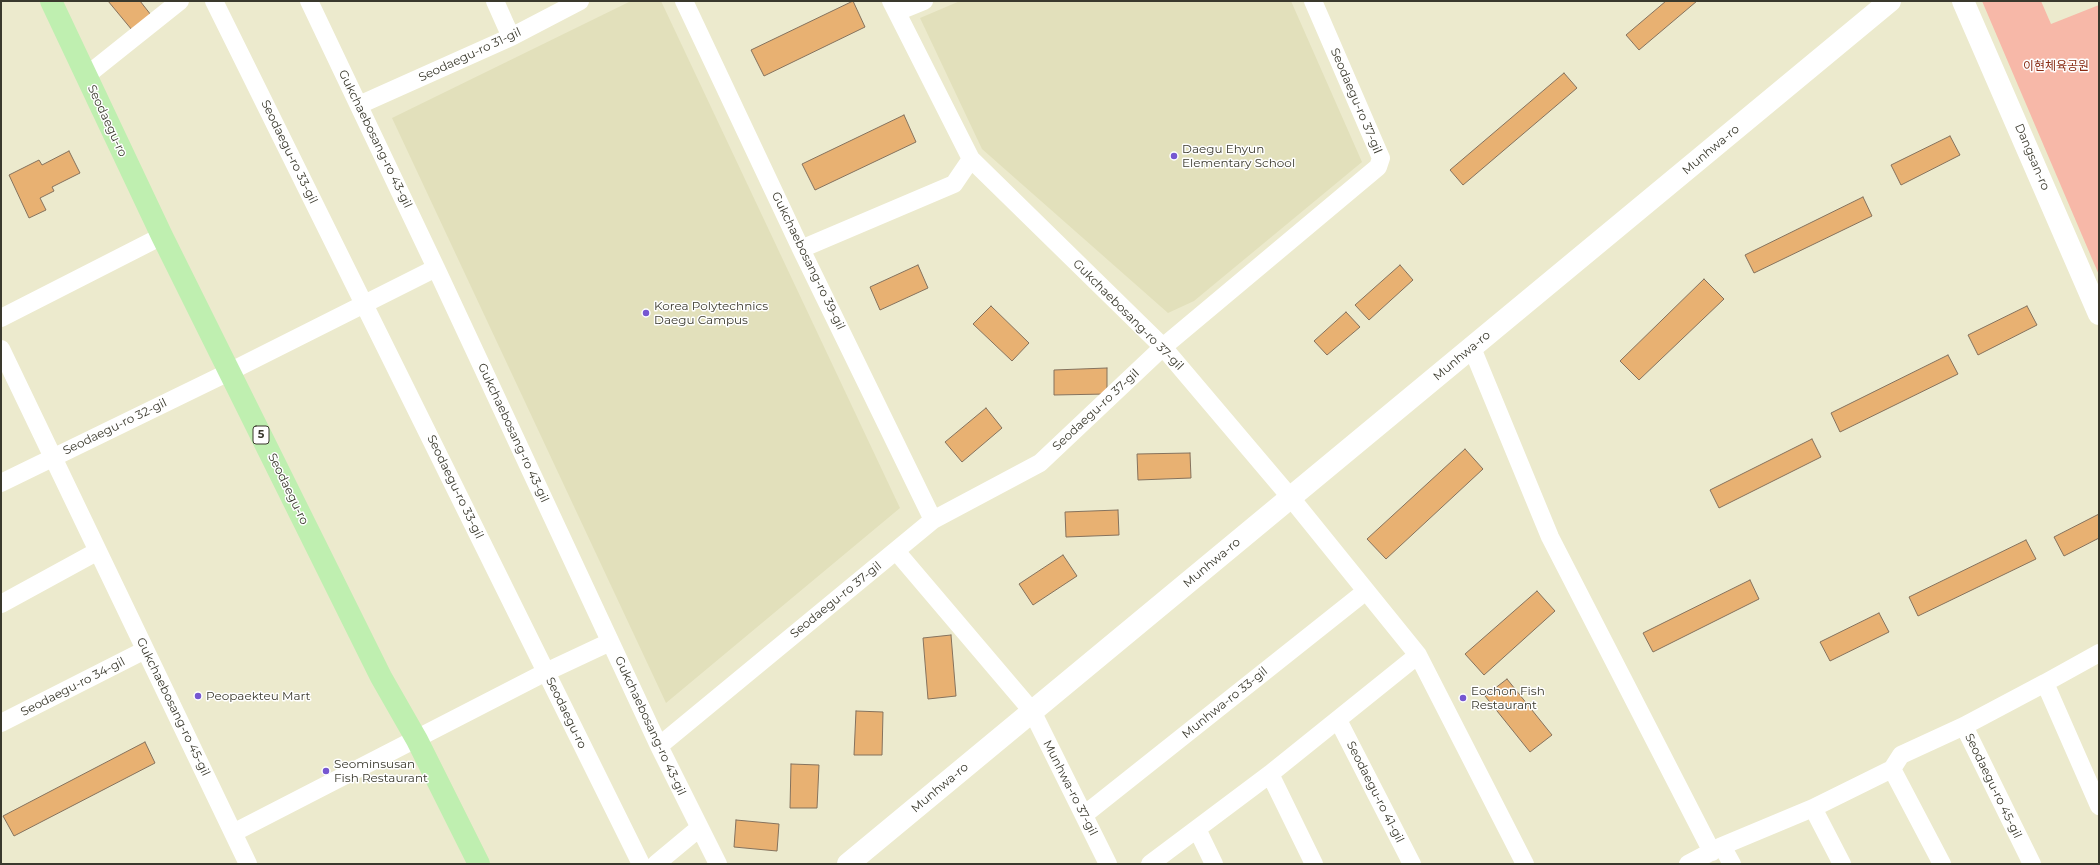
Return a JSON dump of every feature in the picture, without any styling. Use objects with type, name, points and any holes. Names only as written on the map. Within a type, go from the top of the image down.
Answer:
[{"type":"main road","name":"Munhwa-ro","points":[[848,864],[1890,1]]},
{"type":"main road","name":"Dangsan-ro","points":[[1963,1],[2099,314]]},
{"type":"main road","name":"Seodaegu-ro","points":[[54,2],[86,76],[162,236],[381,677],[417,740],[479,864]]},
{"type":"street","points":[[86,76],[180,1]]},
{"type":"street","name":"Seodaegu-ro 33-gil","points":[[214,1],[546,672]]},
{"type":"street","name":"Gukchaebosang-ro 43-gil","points":[[309,1],[436,268],[698,829],[718,864]]},
{"type":"street","points":[[495,1],[512,36]]},
{"type":"street","name":"Seodaegu-ro 31-gil","points":[[359,105],[512,36],[580,1]]},
{"type":"street","name":"Gukchaebosang-ro 39-gil","points":[[684,1],[801,249],[933,520]]},
{"type":"street","points":[[894,7],[924,1]]},
{"type":"street","name":"Seodaegu-ro 37-gil","points":[[659,746],[933,520],[1040,463],[1163,347],[1378,167],[1381,158],[1313,1]]},
{"type":"street","name":"Gukchaebosang-ro 37-gil","points":[[894,7],[971,159],[1163,347],[1291,498]]},
{"type":"street","points":[[801,249],[954,184],[971,159]]},
{"type":"street","points":[[1,318],[162,236]]},
{"type":"street","points":[[230,372],[364,303],[436,268]]},
{"type":"street","points":[[1472,348],[1550,538],[1717,849],[1732,864]]},
{"type":"street","name":"Gukchaebosang-ro 45-gil","points":[[1,349],[248,864]]},
{"type":"street","name":"Seodaegu-ro 32-gil","points":[[1,483],[230,372]]},
{"type":"street","points":[[1291,498],[1418,655],[1525,864]]},
{"type":"street","points":[[1,604],[98,551]]},
{"type":"street","points":[[896,551],[1032,711]]},
{"type":"street","name":"Munhwa-ro 33-gil","points":[[1084,815],[1366,591]]},
{"type":"street","points":[[546,672],[610,642]]},
{"type":"street","name":"Seodaegu-ro 34-gil","points":[[1,724],[145,650]]},
{"type":"street","name":"Seodaegu-ro 45-gil","points":[[2032,864],[1964,726],[2099,653]]},
{"type":"street","points":[[1150,864],[1270,774],[1418,655]]},
{"type":"street","name":"Seodaegu-ro","points":[[417,740],[546,672],[641,864]]},
{"type":"street","points":[[2046,683],[2099,806]]},
{"type":"street","name":"Munhwa-ro 37-gil","points":[[1032,711],[1108,864]]},
{"type":"street","name":"Seodaegu-ro 41-gil","points":[[1338,720],[1412,864]]},
{"type":"street","points":[[1688,864],[1717,849],[1813,808],[1892,769],[1901,755],[1964,726]]},
{"type":"street","points":[[233,833],[417,740]]},
{"type":"street","points":[[1892,769],[1942,864]]},
{"type":"street","points":[[1270,774],[1314,864]]},
{"type":"street","points":[[1813,808],[1842,864]]},
{"type":"street","points":[[656,864],[698,829]]},
{"type":"street","points":[[1197,829],[1214,864]]},
{"type":"shaded area","name":"Korea Polytechnics Daegu Campus","points":[[631,1],[661,1],[900,508],[666,703],[392,118]]},
{"type":"shaded area","name":"Daegu Ehyun Elementary School","points":[[960,1],[1291,1],[1362,162],[1194,301],[1168,313],[982,149],[920,18]]},
{"type":"green space","name":"이현체육공원","points":[[1982,1],[2041,1],[2051,24],[2099,5],[2099,275]]},
{"type":"building","points":[[108,1],[140,1],[151,15],[132,30]]},
{"type":"building","points":[[853,1],[865,27],[764,76],[751,50]]},
{"type":"building","points":[[1666,1],[1697,1],[1639,50],[1626,35]]},
{"type":"building","points":[[1564,73],[1577,88],[1463,185],[1450,170]]},
{"type":"building","points":[[904,115],[916,142],[815,190],[802,164]]},
{"type":"building","points":[[1950,136],[1960,155],[1901,185],[1891,165]]},
{"type":"building","points":[[69,151],[80,173],[52,187],[54,191],[40,198],[46,210],[29,218],[9,175],[39,160],[42,165]]},
{"type":"building","points":[[1863,197],[1872,216],[1754,273],[1745,255]]},
{"type":"building","points":[[918,265],[928,288],[880,310],[870,287]]},
{"type":"building","points":[[1400,265],[1413,280],[1369,320],[1355,305]]},
{"type":"building","points":[[1704,279],[1724,299],[1639,380],[1620,361]]},
{"type":"building","points":[[991,306],[1029,343],[1012,361],[973,324]]},
{"type":"building","points":[[2027,306],[2037,325],[1978,355],[1968,335]]},
{"type":"building","points":[[1346,312],[1360,327],[1327,355],[1314,341]]},
{"type":"building","points":[[1948,355],[1958,374],[1840,432],[1831,413]]},
{"type":"building","points":[[1107,368],[1107,394],[1054,395],[1054,370]]},
{"type":"building","points":[[986,408],[1002,428],[962,462],[945,442]]},
{"type":"building","points":[[1812,439],[1821,457],[1719,508],[1710,490]]},
{"type":"building","points":[[1465,449],[1483,469],[1386,559],[1367,539]]},
{"type":"building","points":[[1190,453],[1191,478],[1138,480],[1137,454]]},
{"type":"building","points":[[1118,510],[1119,535],[1066,537],[1065,512]]},
{"type":"building","points":[[2099,514],[2099,538],[2064,556],[2054,537]]},
{"type":"building","points":[[2026,540],[2036,559],[1918,616],[1909,597]]},
{"type":"building","points":[[1063,555],[1077,576],[1033,605],[1019,584]]},
{"type":"building","points":[[1750,580],[1759,599],[1653,652],[1643,633]]},
{"type":"building","points":[[1537,591],[1555,611],[1484,675],[1465,654]]},
{"type":"building","points":[[1879,613],[1889,632],[1830,661],[1820,642]]},
{"type":"building","points":[[951,635],[956,696],[928,699],[923,638]]},
{"type":"building","points":[[1507,679],[1552,735],[1530,752],[1485,696]]},
{"type":"building","points":[[856,711],[883,712],[882,755],[854,755]]},
{"type":"building","points":[[145,742],[155,763],[14,836],[3,816]]},
{"type":"building","points":[[791,764],[819,765],[817,808],[790,808]]},
{"type":"building","points":[[736,820],[779,824],[777,851],[734,847]]},
{"type":"place","name":"Daegu Ehyun Elementary School","points":[[1174,156]]},
{"type":"place","name":"Korea Polytechnics Daegu Campus","points":[[646,313]]},
{"type":"place","name":"Peopaekteu Mart","points":[[198,696]]},
{"type":"place","name":"Eochon Fish Restaurant","points":[[1463,698]]},
{"type":"place","name":"Seominsusan Fish Restaurant","points":[[326,771]]}]
